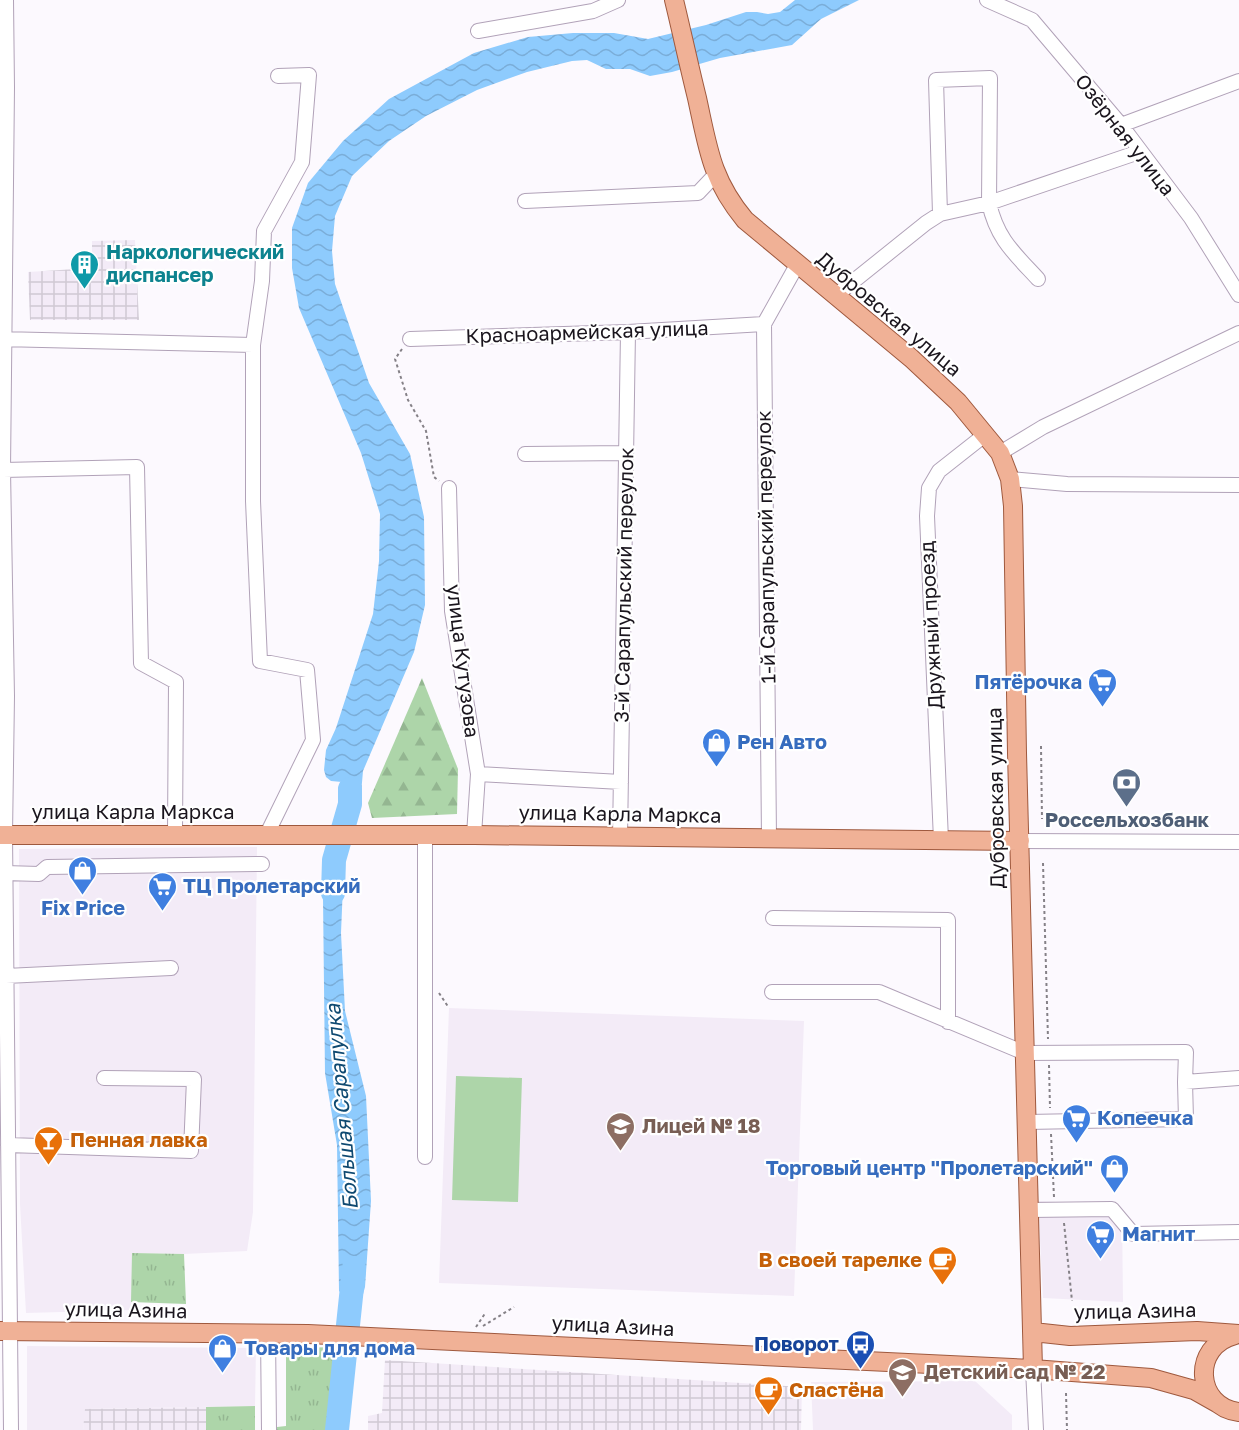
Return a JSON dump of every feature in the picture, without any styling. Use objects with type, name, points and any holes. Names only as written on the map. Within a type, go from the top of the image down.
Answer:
[{"type":"main road","name":"Дубровская улица","points":[[675,3],[706,147],[728,200],[745,220],[911,358],[958,402],[1000,453],[1010,479],[1013,506],[1033,1369]]},
{"type":"main road","name":"улица Карла Маркса","points":[[2,835],[425,834],[1020,841]]},
{"type":"main road","name":"улица Азина","points":[[5,1331],[308,1334],[1033,1369],[1151,1378],[1194,1390],[1227,1409]]},
{"type":"main road","name":"улица Азина","points":[[1033,1332],[1070,1336],[1197,1331],[1239,1334]]},
{"type":"main road","points":[[1239,1334],[1217,1343],[1209,1352],[1203,1373],[1210,1395],[1227,1409],[1239,1425]]},
{"type":"street","points":[[6,0],[2,339],[2,835],[5,873],[3,897],[6,976],[3,995],[4,1089],[8,1145],[5,1331],[11,1430]]},
{"type":"street","points":[[478,31],[593,11],[618,0]]},
{"type":"street","name":"Озёрная улица","points":[[987,0],[1032,20],[1121,125],[1139,152],[1191,218],[1239,295]]},
{"type":"street","points":[[276,834],[313,740],[307,670],[260,661],[253,501],[253,345],[262,281],[264,231],[302,162],[309,75],[278,76]]},
{"type":"street","points":[[940,214],[936,80],[990,78],[989,203],[993,219],[1004,241],[1038,279]]},
{"type":"street","points":[[1121,125],[1239,81]]},
{"type":"street","points":[[835,296],[926,222],[940,214],[989,203],[1139,152]]},
{"type":"street","points":[[525,201],[698,193],[716,174]]},
{"type":"street","name":"1-й Сарапульский переулок","points":[[769,838],[764,324],[797,265]]},
{"type":"street","name":"Красноармейская улица","points":[[410,339],[628,332],[764,324]]},
{"type":"street","name":"3-й Сарапульский переулок","points":[[620,837],[628,332]]},
{"type":"street","points":[[1000,453],[1043,428],[1239,333]]},
{"type":"street","points":[[2,339],[253,345]]},
{"type":"street","name":"Дружный проезд","points":[[941,840],[927,516],[929,488],[939,471],[986,434]]},
{"type":"street","points":[[525,454],[626,453]]},
{"type":"street","points":[[3,470],[137,467],[141,663],[176,682],[175,834]]},
{"type":"street","points":[[1010,479],[1067,484],[1239,485]]},
{"type":"street","name":"улица Кутузова","points":[[449,488],[453,611],[478,774],[474,835]]},
{"type":"street","points":[[478,774],[621,782]]},
{"type":"street","points":[[425,834],[425,1157]]},
{"type":"street","name":"улица Карла Маркса","points":[[1020,841],[1239,842]]},
{"type":"street","points":[[5,873],[39,874],[47,867],[262,864]]},
{"type":"street","points":[[773,918],[948,920],[948,1022]]},
{"type":"street","points":[[6,976],[171,968]]},
{"type":"street","points":[[772,992],[879,992],[1025,1053],[1186,1052],[1186,1119],[1027,1122]]},
{"type":"street","points":[[8,1145],[191,1151],[194,1079],[104,1078]]},
{"type":"street","points":[[1185,1082],[1239,1078]]},
{"type":"street","points":[[1030,1210],[1112,1209],[1133,1234],[1239,1233]]},
{"type":"street","points":[[268,1334],[269,1430]]},
{"type":"street","name":"Дубровская улица","points":[[1033,1369],[1036,1430]]},
{"type":"path","points":[[410,339],[395,359],[408,400],[426,431],[434,477],[449,488]]},
{"type":"path","points":[[1041,746],[1042,819]]},
{"type":"path","points":[[1042,863],[1055,1210],[1064,1220],[1072,1301]]},
{"type":"path","points":[[486,1312],[472,1332],[514,1307]]},
{"type":"path","points":[[1066,1394],[1067,1430]]},
{"type":"shaded area","points":[[135,240],[139,320],[30,320],[28,272],[92,268],[92,241]]},
{"type":"shaded area","points":[[257,847],[253,1212],[247,1251],[184,1254],[132,1253],[132,1310],[26,1313],[20,1204],[19,849]]},
{"type":"shaded area","name":"Лицей № 18","points":[[449,1008],[804,1021],[794,1296],[439,1283]]},
{"type":"shaded area","points":[[1038,1201],[1113,1205],[1122,1211],[1123,1302],[1043,1298]]},
{"type":"shaded area","points":[[27,1346],[256,1348],[255,1406],[86,1409],[83,1430],[27,1430]]},
{"type":"shaded area","points":[[385,1360],[802,1387],[801,1430],[368,1430],[368,1416],[382,1413]]},
{"type":"shaded area","name":"Детский сад № 22","points":[[975,1381],[1012,1415],[1012,1430],[813,1430],[811,1382]]},
{"type":"shaded area","points":[[206,1407],[206,1430],[83,1430],[85,1409]]},
{"type":"green space","points":[[422,678],[458,769],[457,814],[372,818],[368,803]]},
{"type":"green space","points":[[456,1076],[522,1078],[518,1202],[452,1200]]},
{"type":"green space","points":[[132,1253],[184,1254],[186,1304],[131,1302]]},
{"type":"green space","points":[[340,1347],[332,1430],[277,1430],[277,1427],[286,1426],[286,1348]]},
{"type":"green space","points":[[255,1406],[255,1430],[206,1430],[206,1407]]},
{"type":"water","points":[[795,0],[859,0],[821,19],[792,45],[720,58],[672,72],[650,76],[630,69],[606,69],[587,60],[572,61],[527,72],[477,90],[426,116],[389,141],[352,176],[335,216],[332,251],[335,284],[369,383],[410,454],[424,517],[425,605],[414,652],[363,771],[361,794],[354,819],[343,819],[342,804],[345,784],[331,781],[326,777],[324,770],[326,750],[336,728],[373,614],[379,561],[380,514],[361,453],[299,308],[292,268],[292,228],[308,183],[343,141],[389,99],[474,53],[528,37],[573,33],[614,33],[648,39],[706,25],[746,12],[768,14],[780,12]]},
{"type":"water","points":[[326,860],[344,861],[341,933],[345,1011],[366,1096],[371,1201],[365,1287],[359,1309],[339,1291],[337,1145],[325,1073],[323,898]]},
{"type":"waterway","name":"Большая Сарапулка","points":[[333,893],[334,860],[350,804],[350,789]]},
{"type":"waterway","name":"Большая Сарапулка","points":[[337,1430],[354,1268]]},
{"type":"place","name":"Наркологический диспансер","points":[[85,290]]},
{"type":"place","name":"Пятёрочка","points":[[1103,708]]},
{"type":"place","name":"Рен Авто","points":[[716,768]]},
{"type":"place","name":"Россельхозбанк","points":[[1127,808]]},
{"type":"place","name":"Fix Price","points":[[83,896]]},
{"type":"place","name":"ТЦ Пролетарский","points":[[162,912]]},
{"type":"place","name":"Копеечка","points":[[1076,1144]]},
{"type":"place","name":"Лицей № 18","points":[[621,1152]]},
{"type":"place","name":"Пенная лавка","points":[[49,1166]]},
{"type":"place","name":"Торговый центр \"Пролетарский\"","points":[[1114,1194]]},
{"type":"place","name":"Магнит","points":[[1101,1260]]},
{"type":"place","name":"В своей тарелке","points":[[943,1286]]},
{"type":"place","name":"Поворот","points":[[860,1370]]},
{"type":"place","name":"Товары для дома","points":[[223,1374]]},
{"type":"place","name":"Детский сад № 22","points":[[903,1398]]},
{"type":"place","name":"Сластёна","points":[[768,1416]]}]
